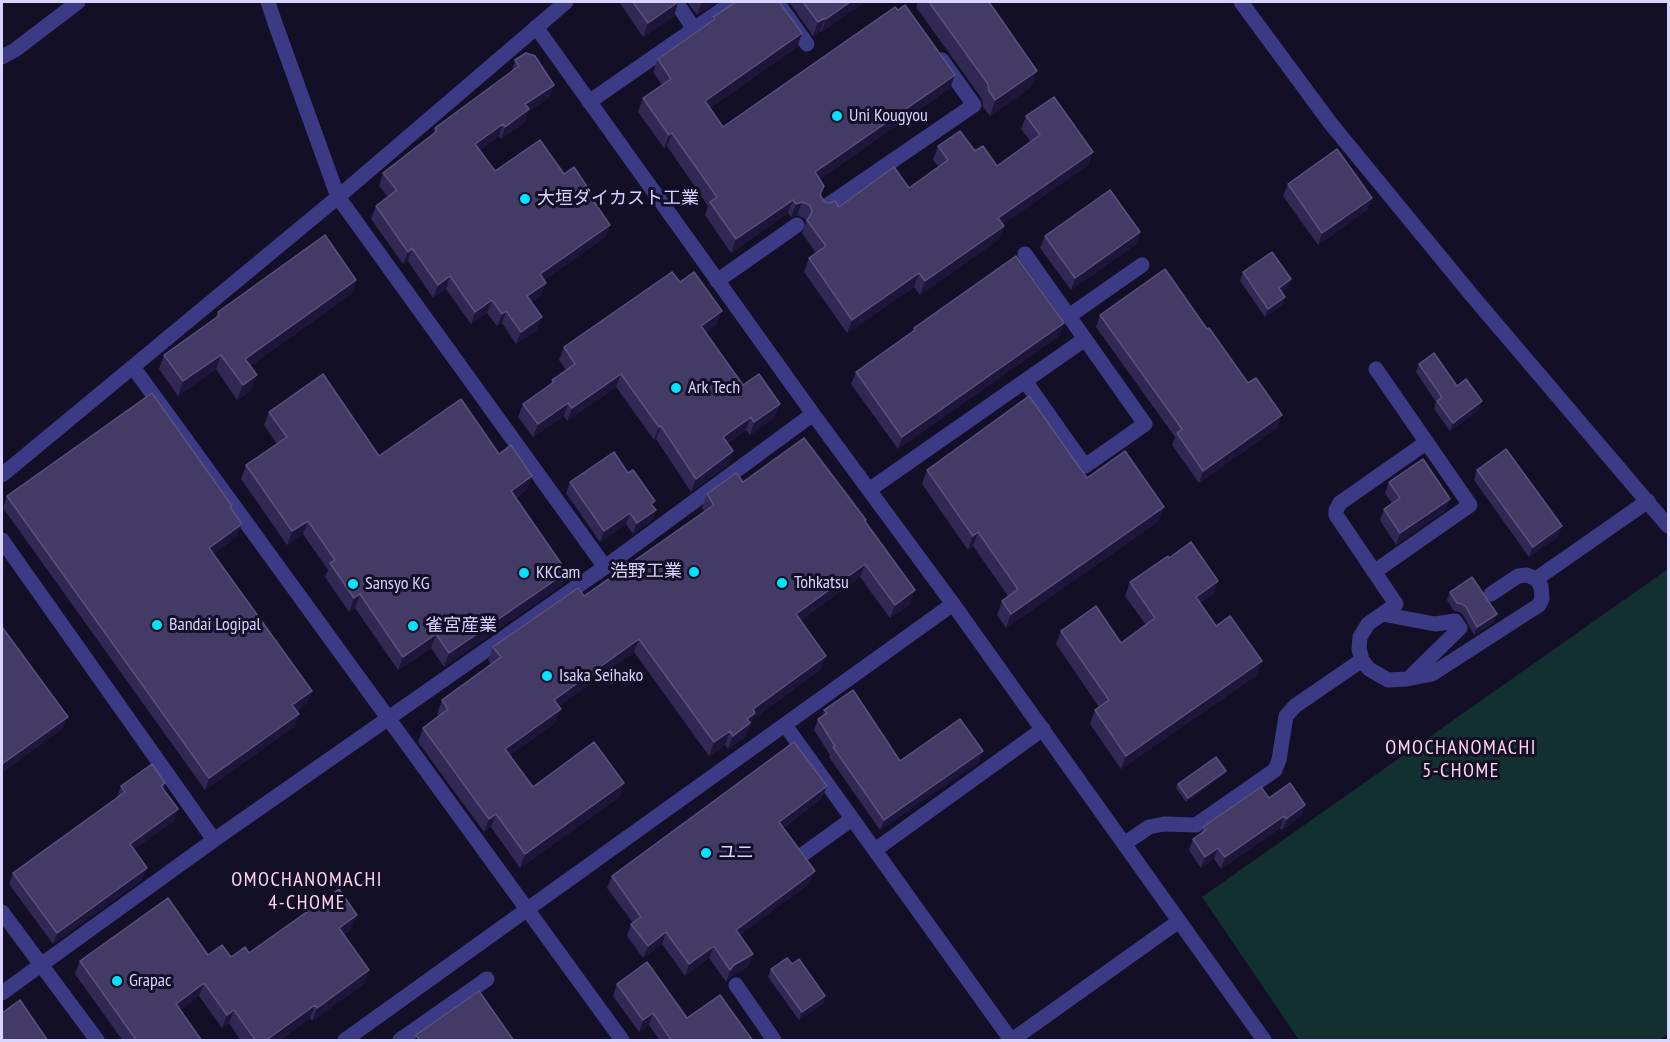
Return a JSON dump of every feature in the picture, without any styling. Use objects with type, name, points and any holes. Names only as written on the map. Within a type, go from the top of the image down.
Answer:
[{"type":"street","points":[[2,57],[15,50],[78,2]]},
{"type":"street","points":[[268,2],[338,197],[605,567]]},
{"type":"street","points":[[2,475],[338,197],[566,2]]},
{"type":"street","points":[[676,2],[694,29]]},
{"type":"street","points":[[589,102],[733,2]]},
{"type":"street","points":[[777,2],[807,44]]},
{"type":"street","points":[[1241,2],[1331,124],[1474,298],[1668,526]]},
{"type":"street","points":[[536,27],[813,414],[1043,729],[1264,1041]]},
{"type":"street","points":[[825,207],[975,105],[934,49]]},
{"type":"street","points":[[717,281],[796,225]]},
{"type":"street","points":[[1025,381],[1085,466],[1145,424],[1026,254]]},
{"type":"street","points":[[1069,316],[1142,265]]},
{"type":"street","points":[[869,490],[1085,339]]},
{"type":"street","points":[[133,367],[622,1041]]},
{"type":"street","points":[[1374,572],[1470,505],[1376,369]]},
{"type":"street","points":[[2,993],[214,840],[605,567],[813,414]]},
{"type":"street","points":[[1427,442],[1340,503],[1336,510],[1336,515],[1396,604],[1368,624],[1360,637],[1359,649],[1362,660],[1369,669],[1388,680],[1432,674],[1539,605],[1542,599],[1541,586],[1536,579],[1527,575],[1518,576],[1491,594]]},
{"type":"street","points":[[1536,579],[1648,501]]},
{"type":"street","points":[[2,540],[214,840]]},
{"type":"street","points":[[345,1041],[953,604]]},
{"type":"street","points":[[1382,614],[1435,624],[1455,621],[1460,628],[1407,679]]},
{"type":"street","points":[[1124,844],[1149,827],[1164,824],[1196,825],[1275,770],[1279,760],[1286,716],[1294,706],[1362,660]]},
{"type":"street","points":[[784,725],[1012,1041],[1179,921]]},
{"type":"street","points":[[875,850],[1043,729]]},
{"type":"street","points":[[802,855],[852,819]]},
{"type":"street","points":[[2,912],[96,1041]]},
{"type":"street","points":[[399,1041],[487,979]]},
{"type":"street","points":[[736,985],[774,1041]]},
{"type":"green space","points":[[1668,569],[1668,1034],[1660,1040],[1299,1040],[1202,897]]},
{"type":"building","points":[[633,2],[678,2],[648,23]]},
{"type":"building","points":[[736,2],[779,2],[802,33],[705,101],[723,127],[895,7],[898,10],[905,5],[955,75],[815,172],[824,186],[820,194],[825,202],[835,201],[839,207],[894,167],[909,188],[948,160],[938,146],[960,131],[975,151],[983,146],[997,166],[1040,135],[1026,116],[1054,97],[1093,152],[998,218],[1004,226],[925,281],[919,273],[852,320],[809,258],[826,246],[807,220],[812,211],[810,205],[802,202],[796,204],[793,200],[736,239],[710,202],[717,197],[672,133],[669,135],[643,98],[671,79],[658,59]]},
{"type":"building","points":[[803,2],[850,2],[818,22]]},
{"type":"building","points":[[929,2],[989,2],[1037,71],[995,100],[989,91],[988,84]]},
{"type":"building","points":[[526,53],[535,56],[554,85],[525,104],[529,109],[505,127],[503,124],[475,144],[495,171],[540,140],[564,174],[574,167],[590,191],[588,193],[610,225],[540,274],[546,283],[527,296],[542,317],[521,332],[506,311],[502,314],[492,300],[475,312],[450,276],[438,285],[412,248],[408,252],[376,206],[397,190],[383,173],[437,131],[435,128],[519,66],[515,60]]},
{"type":"building","points":[[1337,149],[1372,198],[1322,233],[1288,184]]},
{"type":"building","points":[[1110,190],[1140,232],[1075,278],[1045,236]]},
{"type":"building","points":[[325,235],[356,280],[245,359],[257,375],[243,385],[221,355],[183,381],[164,355],[220,315],[218,312]]},
{"type":"building","points":[[1272,252],[1291,279],[1279,288],[1285,297],[1268,309],[1243,272]]},
{"type":"building","points":[[1016,256],[1064,323],[902,437],[856,372]]},
{"type":"building","points":[[1165,269],[1248,383],[1256,378],[1282,415],[1203,471],[1177,433],[1182,429],[1100,315]]},
{"type":"building","points":[[672,272],[680,282],[694,272],[722,311],[701,326],[743,385],[759,374],[780,404],[754,422],[751,417],[723,437],[733,451],[696,479],[661,426],[659,427],[621,374],[572,408],[568,403],[538,424],[523,404],[575,364],[564,347]]},
{"type":"building","points":[[1434,353],[1457,386],[1466,379],[1482,401],[1453,423],[1437,401],[1442,397],[1419,364]]},
{"type":"building","points":[[323,374],[379,456],[461,399],[499,454],[511,445],[532,476],[511,491],[567,572],[449,653],[436,634],[403,657],[360,594],[354,598],[330,563],[335,560],[308,521],[292,531],[246,465],[287,437],[269,412]]},
{"type":"building","points":[[152,393],[232,506],[230,507],[242,524],[209,548],[312,691],[292,705],[299,714],[209,778],[7,496]]},
{"type":"building","points":[[1029,396],[1087,478],[1125,451],[1164,507],[1011,614],[1002,601],[1018,589],[978,532],[973,536],[927,470]]},
{"type":"building","points":[[804,438],[915,590],[895,605],[865,564],[796,614],[826,656],[753,709],[755,713],[747,719],[750,723],[733,736],[730,731],[714,742],[639,639],[554,700],[561,709],[505,749],[533,787],[594,742],[624,783],[525,854],[496,814],[489,819],[423,728],[448,709],[442,700],[501,657],[493,647],[578,588],[584,596],[714,505],[707,494],[736,473],[743,482]]},
{"type":"building","points":[[1506,449],[1562,526],[1533,547],[1477,470]]},
{"type":"building","points":[[614,452],[628,473],[633,470],[655,501],[651,504],[656,510],[637,523],[630,513],[604,531],[570,482]]},
{"type":"building","points":[[1423,459],[1450,499],[1400,533],[1384,509],[1400,498],[1389,482]]},
{"type":"building","points":[[1191,542],[1218,581],[1196,597],[1216,626],[1230,616],[1262,661],[1126,756],[1095,710],[1109,700],[1061,631],[1096,606],[1121,643],[1155,618],[1130,582]]},
{"type":"building","points":[[1472,577],[1497,614],[1477,627],[1466,607],[1457,603],[1450,592]]},
{"type":"building","points":[[2,627],[68,717],[2,764]]},
{"type":"building","points":[[853,690],[900,761],[960,719],[983,751],[884,820],[833,747],[835,746],[818,719],[827,713],[824,710]]},
{"type":"building","points":[[794,742],[827,786],[779,822],[815,871],[736,930],[753,954],[734,965],[730,970],[714,946],[689,964],[666,932],[648,946],[631,924],[641,917],[612,876]]},
{"type":"building","points":[[1216,757],[1226,771],[1188,798],[1178,784]]},
{"type":"building","points":[[152,764],[165,783],[161,786],[178,809],[130,844],[147,868],[57,933],[13,873],[125,792],[121,786]]},
{"type":"building","points":[[1290,783],[1305,805],[1286,819],[1284,816],[1225,857],[1218,848],[1205,857],[1193,839],[1206,830],[1203,827],[1261,787],[1269,798]]},
{"type":"building","points":[[339,889],[357,915],[339,928],[369,970],[317,1008],[315,1005],[265,1041],[256,1041],[234,1010],[227,1015],[204,983],[176,1004],[202,1041],[137,1041],[80,961],[168,898],[208,955],[222,945],[231,957],[245,947],[249,953]]},
{"type":"building","points":[[787,958],[792,964],[799,959],[825,996],[802,1012],[771,969]]},
{"type":"building","points":[[647,962],[687,1018],[720,995],[753,1041],[672,1041],[653,1013],[643,1020],[617,984]]},
{"type":"building","points":[[479,991],[514,1041],[420,1041],[416,1035]]},
{"type":"building","points":[[20,1000],[48,1041],[2,1041],[2,1013]]},
{"type":"place","name":"Uni Kougyou","points":[[837,116]]},
{"type":"place","name":"大垣ダイカスト工業","points":[[525,199]]},
{"type":"place","name":"Ark Tech","points":[[676,388]]},
{"type":"place","name":"浩野工業","points":[[694,572]]},
{"type":"place","name":"KKCam","points":[[524,573]]},
{"type":"place","name":"Tohkatsu","points":[[782,583]]},
{"type":"place","name":"Sansyo KG","points":[[353,584]]},
{"type":"place","name":"Bandai Logipal","points":[[157,625]]},
{"type":"place","name":"雀宮産業","points":[[413,626]]},
{"type":"place","name":"Isaka Seihako","points":[[547,676]]},
{"type":"place","name":"ユニ","points":[[706,853]]},
{"type":"place","name":"Grapac","points":[[117,981]]},
{"type":"district","name":"OMOCHANOMACHI 5-CHOME","points":[[1461,760]]},
{"type":"district","name":"OMOCHANOMACHI 4-CHOME","points":[[307,892]]}]
